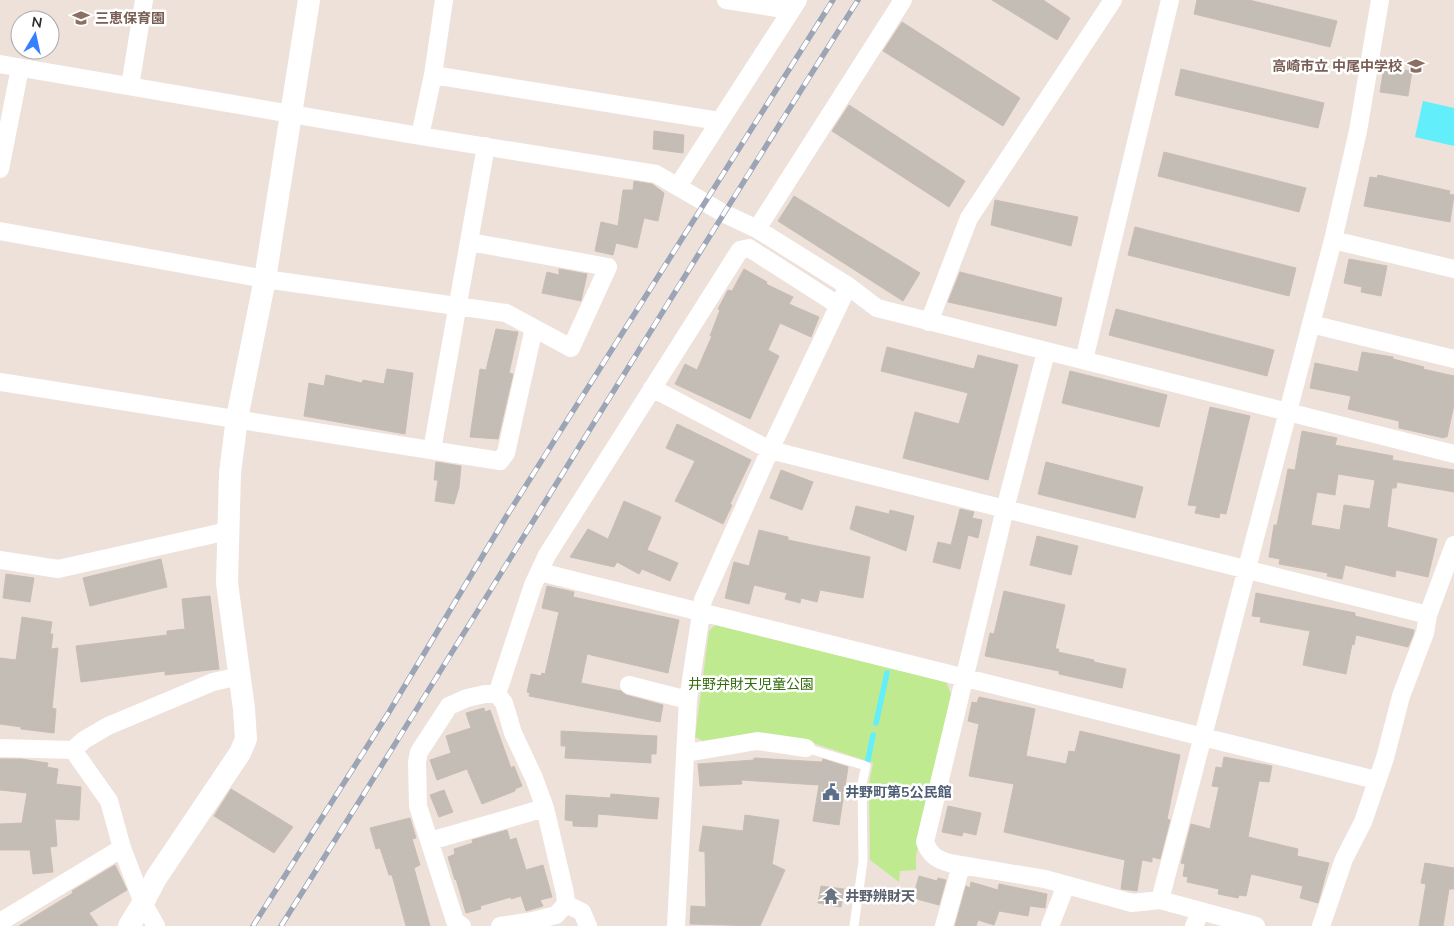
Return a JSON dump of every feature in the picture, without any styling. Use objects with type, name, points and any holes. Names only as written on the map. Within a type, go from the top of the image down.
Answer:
[{"type":"street","points":[[130,86],[144,0]]},
{"type":"street","points":[[129,926],[156,878],[240,753],[246,739],[240,676],[227,583],[230,473],[237,418],[265,279],[309,0]]},
{"type":"street","points":[[420,136],[433,75],[444,0]]},
{"type":"street","points":[[678,186],[794,5],[726,0]]},
{"type":"street","points":[[757,229],[904,0]]},
{"type":"street","points":[[929,322],[969,218],[1113,0]]},
{"type":"street","points":[[1084,360],[1170,0]]},
{"type":"street","points":[[1160,900],[1333,240],[1358,131],[1380,0]]},
{"type":"street","points":[[0,64],[420,136],[656,174],[723,213],[757,229],[848,286],[877,308],[1454,454]]},
{"type":"street","points":[[0,169],[20,68]]},
{"type":"street","points":[[433,75],[719,121]]},
{"type":"street","points":[[432,450],[486,146]]},
{"type":"street","points":[[0,231],[265,279],[506,313],[571,348],[608,267],[470,242]]},
{"type":"street","points":[[1333,240],[1454,269]]},
{"type":"street","points":[[497,694],[533,585],[547,555],[740,250],[749,248],[838,305]]},
{"type":"street","points":[[676,926],[688,700],[703,600],[770,450],[848,286]]},
{"type":"street","points":[[1311,324],[1454,359]]},
{"type":"street","points":[[0,382],[500,461],[506,453],[534,328]]},
{"type":"street","points":[[1046,352],[1005,509],[925,842],[929,852],[938,860],[961,866],[1045,879],[1132,903],[1160,900],[1198,918],[1256,926]]},
{"type":"street","points":[[652,388],[770,450],[1428,615]]},
{"type":"street","points":[[0,560],[58,569],[228,531]]},
{"type":"street","points":[[1321,926],[1344,858],[1362,822],[1385,758],[1401,696],[1425,633],[1428,615],[1454,545]]},
{"type":"street","points":[[540,572],[1376,780]]},
{"type":"street","points":[[0,748],[73,750],[84,740],[108,726],[213,682],[240,676]]},
{"type":"street","points":[[628,685],[688,700]]},
{"type":"street","points":[[462,926],[455,921],[418,806],[417,762],[419,752],[449,706],[467,698],[485,694],[497,694]]},
{"type":"street","points":[[497,694],[504,703],[513,733],[534,778],[545,808],[566,904],[556,915],[500,926]]},
{"type":"street","points":[[686,753],[757,741],[806,748]]},
{"type":"street","points":[[73,750],[109,802],[122,848],[143,903],[156,926]]},
{"type":"street","points":[[430,842],[545,808]]},
{"type":"street","points":[[0,922],[122,848]]},
{"type":"street","points":[[944,926],[961,866]]},
{"type":"street","points":[[1050,926],[1066,886]]},
{"type":"street","points":[[566,904],[582,912],[588,926]]},
{"type":"lane","points":[[806,748],[866,766],[862,783],[863,861],[854,926]]},
{"type":"green space","name":"井野弁財天児童公園","points":[[715,625],[946,682],[951,694],[916,856],[916,870],[900,871],[899,882],[870,860],[869,784],[873,763],[810,742],[758,733],[703,741],[695,737],[709,631]]},
{"type":"water","points":[[1423,101],[1454,108],[1454,146],[1415,137]]},
{"type":"building","points":[[992,0],[1043,0],[1070,18],[1057,40]]},
{"type":"building","points":[[1197,0],[1249,0],[1337,21],[1330,47],[1194,14]]},
{"type":"building","points":[[902,22],[1020,98],[1003,126],[883,51]]},
{"type":"building","points":[[1384,67],[1412,71],[1408,96],[1380,92]]},
{"type":"building","points":[[1181,69],[1324,103],[1318,128],[1175,95]]},
{"type":"building","points":[[849,105],[965,181],[949,207],[832,131]]},
{"type":"building","points":[[654,131],[684,135],[683,153],[653,149]]},
{"type":"building","points":[[1164,152],[1306,188],[1299,212],[1158,176]]},
{"type":"building","points":[[1378,175],[1450,191],[1449,194],[1454,195],[1450,222],[1364,206],[1370,177],[1377,178]]},
{"type":"building","points":[[634,181],[652,184],[664,193],[658,221],[644,218],[637,248],[616,243],[613,255],[595,251],[601,222],[618,226],[623,190],[633,190]]},
{"type":"building","points":[[794,196],[920,273],[903,301],[778,221]]},
{"type":"building","points":[[995,200],[1078,217],[1071,246],[991,225]]},
{"type":"building","points":[[1135,227],[1296,268],[1289,296],[1128,255]]},
{"type":"building","points":[[1349,259],[1387,266],[1381,296],[1361,292],[1362,287],[1344,283]]},
{"type":"building","points":[[559,269],[587,274],[581,301],[542,293],[547,272],[559,275]]},
{"type":"building","points":[[744,269],[767,282],[766,284],[793,297],[789,304],[819,317],[811,337],[780,323],[768,350],[779,356],[750,419],[675,384],[685,364],[697,370],[712,336],[710,336],[720,310],[718,309],[728,290],[732,291]]},
{"type":"building","points":[[960,272],[1062,298],[1056,326],[948,302]]},
{"type":"building","points":[[1116,309],[1274,350],[1267,376],[1109,335]]},
{"type":"building","points":[[496,329],[518,332],[509,373],[513,374],[498,439],[470,437],[480,369],[486,370]]},
{"type":"building","points":[[887,347],[974,369],[978,355],[1018,365],[988,480],[903,458],[915,412],[959,424],[968,393],[881,371]]},
{"type":"building","points":[[1362,352],[1393,357],[1393,359],[1424,367],[1423,369],[1454,376],[1454,405],[1447,437],[1444,438],[1399,428],[1399,421],[1348,409],[1351,396],[1310,388],[1315,363],[1358,372]]},
{"type":"building","points":[[387,369],[413,373],[405,434],[304,416],[309,383],[324,386],[326,375],[362,383],[363,380],[384,384]]},
{"type":"building","points":[[1070,371],[1167,395],[1159,427],[1062,403]]},
{"type":"building","points":[[1210,407],[1250,416],[1226,514],[1220,513],[1219,518],[1195,513],[1197,506],[1188,505]]},
{"type":"building","points":[[677,424],[751,460],[730,504],[732,505],[723,524],[675,501],[695,461],[666,448]]},
{"type":"building","points":[[1302,431],[1337,438],[1335,445],[1393,456],[1392,460],[1454,470],[1454,492],[1397,482],[1396,488],[1392,488],[1387,527],[1437,539],[1428,577],[1396,570],[1395,577],[1345,565],[1342,579],[1327,576],[1328,573],[1279,564],[1280,559],[1269,557],[1274,525],[1277,525],[1288,469],[1295,470]],"holes":[[[1338,474],[1375,480],[1370,509],[1344,505],[1340,530],[1311,525],[1317,492],[1335,495]]]},
{"type":"building","points":[[436,462],[461,466],[459,487],[454,504],[435,501],[438,480],[434,480]]},
{"type":"building","points":[[1046,462],[1143,487],[1135,518],[1038,494]]},
{"type":"building","points":[[781,470],[813,482],[802,510],[770,498]]},
{"type":"building","points":[[624,501],[661,517],[647,550],[678,563],[670,581],[642,569],[639,574],[617,562],[614,567],[570,557],[588,529],[608,539]]},
{"type":"building","points":[[856,506],[889,514],[890,510],[914,516],[906,551],[850,529]]},
{"type":"building","points":[[960,509],[974,512],[972,518],[982,520],[978,538],[968,535],[960,569],[933,562],[938,542],[951,545]]},
{"type":"building","points":[[759,530],[788,537],[788,540],[870,557],[863,598],[820,590],[817,602],[801,598],[800,603],[785,599],[787,593],[754,585],[749,604],[725,598],[734,562],[749,566]]},
{"type":"building","points":[[1037,536],[1078,546],[1071,575],[1030,565]]},
{"type":"building","points":[[161,559],[167,587],[90,606],[83,578]]},
{"type":"building","points":[[6,574],[34,578],[30,602],[3,598]]},
{"type":"building","points":[[547,586],[574,592],[573,597],[679,620],[668,673],[587,654],[581,683],[621,691],[626,695],[663,705],[660,722],[529,696],[530,693],[527,692],[531,674],[541,676],[542,673],[545,674],[559,612],[542,608]]},
{"type":"building","points":[[1004,591],[1065,605],[1055,649],[1059,649],[1058,652],[1126,669],[1122,688],[1059,674],[1059,671],[985,656],[990,633],[994,634]]},
{"type":"building","points":[[1256,593],[1355,613],[1355,616],[1414,630],[1413,635],[1408,647],[1356,635],[1354,645],[1352,644],[1346,674],[1303,665],[1310,631],[1260,622],[1261,617],[1252,616]]},
{"type":"building","points":[[210,596],[219,669],[165,675],[165,671],[81,682],[76,646],[167,635],[167,631],[185,629],[182,599]]},
{"type":"building","points":[[22,617],[52,622],[50,634],[53,634],[51,649],[58,648],[52,708],[56,709],[54,733],[0,724],[0,658],[16,660]]},
{"type":"building","points":[[979,697],[1035,709],[1026,756],[1066,764],[1069,751],[1075,752],[1080,731],[1180,755],[1167,819],[1170,820],[1160,859],[1152,857],[1152,862],[1142,860],[1137,891],[1121,889],[1125,860],[1004,832],[1014,784],[969,776],[979,724],[968,721],[972,702],[977,703]]},
{"type":"building","points":[[484,708],[485,712],[490,710],[511,768],[514,766],[522,786],[515,789],[515,791],[482,804],[467,769],[437,780],[430,760],[451,753],[446,736],[471,728],[466,713]]},
{"type":"building","points":[[561,731],[657,736],[656,754],[651,754],[651,763],[565,758],[566,746],[561,746]]},
{"type":"building","points":[[1224,757],[1272,766],[1269,782],[1259,781],[1248,837],[1298,849],[1297,856],[1329,863],[1318,903],[1300,898],[1303,886],[1251,874],[1246,896],[1239,895],[1238,898],[1218,894],[1219,889],[1187,882],[1188,877],[1183,876],[1185,864],[1181,863],[1191,824],[1210,829],[1219,787],[1212,786],[1216,767],[1222,768]]},
{"type":"building","points":[[754,758],[822,762],[823,759],[848,767],[839,825],[813,821],[819,785],[741,780],[742,784],[700,786],[698,764],[754,760]]},
{"type":"building","points":[[0,759],[21,759],[48,763],[47,767],[58,769],[56,784],[81,787],[79,820],[55,819],[57,846],[50,847],[53,872],[33,874],[30,850],[0,850],[0,824],[22,823],[27,793],[0,790]]},
{"type":"building","points":[[231,789],[293,827],[274,853],[214,816]]},
{"type":"building","points":[[444,790],[453,812],[439,817],[430,795]]},
{"type":"building","points":[[611,794],[659,798],[657,819],[598,814],[597,827],[573,826],[573,821],[565,820],[566,795],[610,798]]},
{"type":"building","points":[[948,806],[981,813],[976,835],[963,832],[962,836],[942,832]]},
{"type":"building","points":[[745,815],[779,820],[772,864],[785,870],[760,926],[690,924],[691,906],[706,907],[705,852],[699,851],[703,826],[743,831]]},
{"type":"building","points":[[410,818],[416,838],[412,839],[420,865],[414,868],[430,926],[406,926],[392,875],[389,875],[380,848],[376,849],[370,828]]},
{"type":"building","points":[[507,830],[510,840],[516,838],[526,870],[543,865],[552,897],[540,900],[543,906],[526,911],[521,896],[480,906],[481,909],[466,913],[448,857],[455,854],[454,849],[473,843],[472,840]]},
{"type":"building","points":[[1425,863],[1454,868],[1454,889],[1449,889],[1443,926],[1419,926],[1426,884],[1421,883]]},
{"type":"building","points":[[115,865],[127,890],[89,913],[98,926],[19,926],[73,893],[72,891]]},
{"type":"building","points":[[919,876],[937,881],[938,878],[946,880],[939,905],[913,898]]},
{"type":"building","points":[[971,882],[998,890],[999,884],[1047,894],[1045,908],[1030,906],[1028,916],[999,911],[994,925],[978,920],[976,926],[955,926],[966,886],[970,888]]},
{"type":"building","name":"井野辨財天","points":[[821,886],[844,889],[841,907],[818,903]]},
{"type":"waterway","points":[[876,723],[887,673]]},
{"type":"waterway","points":[[868,760],[873,735]]},
{"type":"railway","points":[[253,926],[389,712],[506,517],[833,0]]},
{"type":"railway","points":[[281,926],[858,0]]},
{"type":"place","name":"三恵保育園","points":[[81,18]]},
{"type":"place","name":"高崎市立 中尾中学校","points":[[1416,66]]},
{"type":"place","name":"井野町第5公民館","points":[[831,792]]},
{"type":"place","name":"井野辨財天","points":[[831,896]]}]
